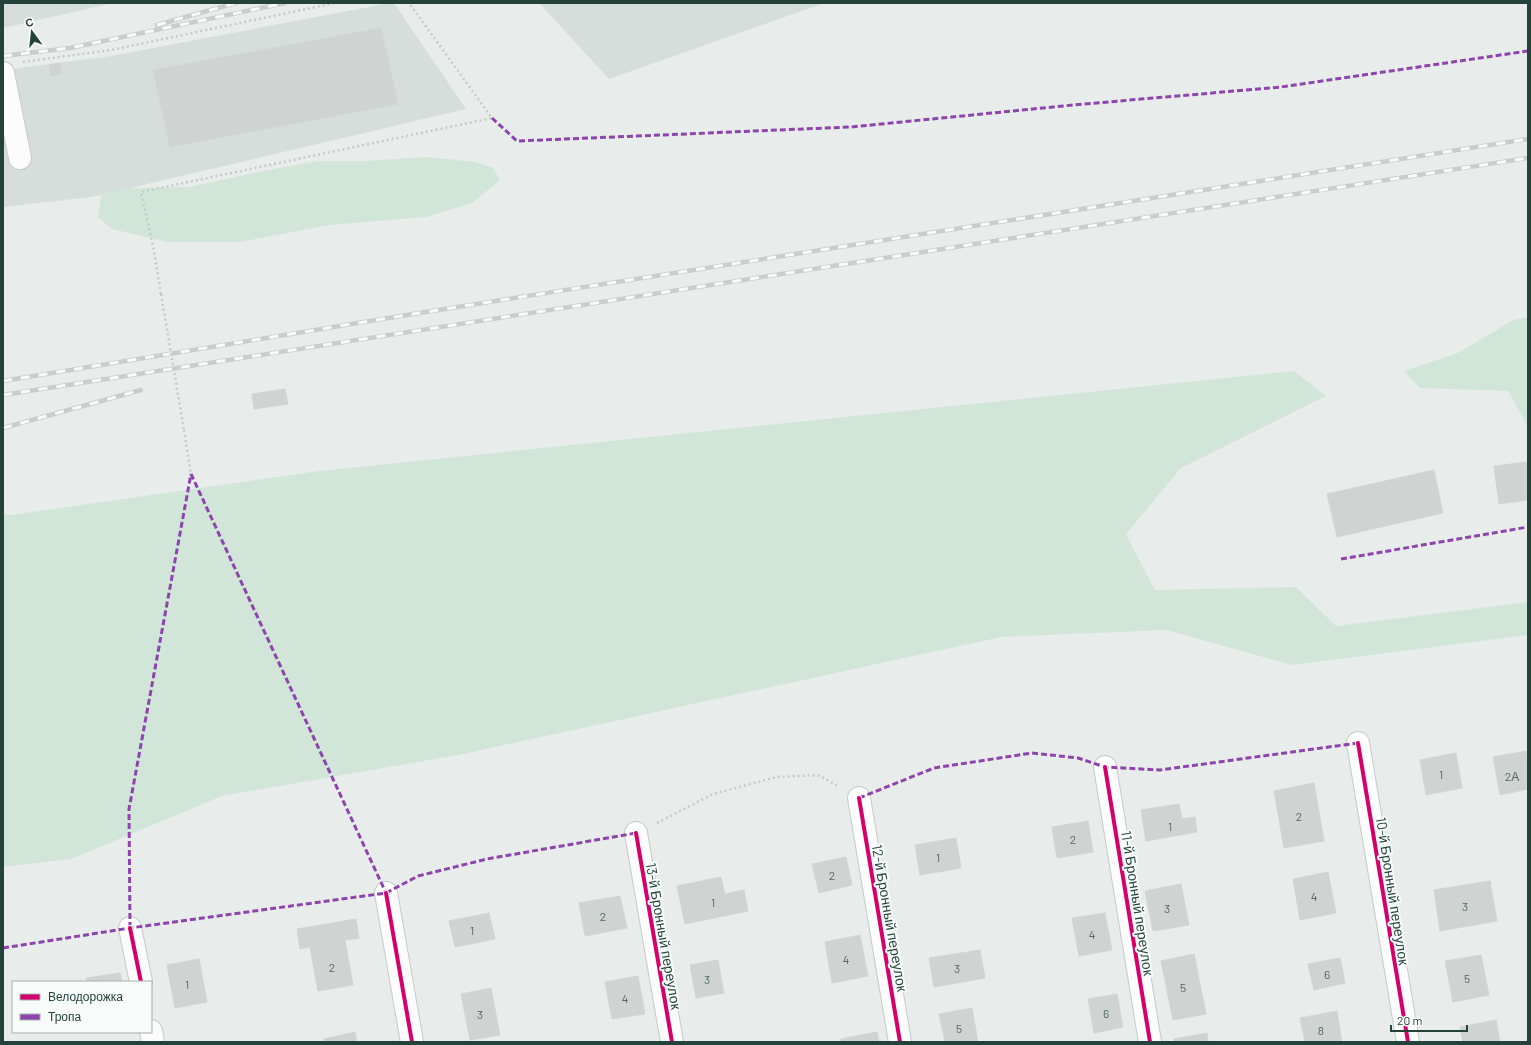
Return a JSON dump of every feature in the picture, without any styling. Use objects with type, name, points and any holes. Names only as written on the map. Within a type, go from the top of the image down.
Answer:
[{"type":"street","points":[[11,68],[20,158]]},
{"type":"street","name":"10-й Бронный переулок","points":[[1358,743],[1408,1042]]},
{"type":"street","name":"11-й Бронный переулок","points":[[1105,767],[1150,1042]]},
{"type":"street","name":"12-й Бронный переулок","points":[[859,798],[900,1042]]},
{"type":"street","name":"13-й Бронный переулок","points":[[636,833],[672,1042]]},
{"type":"street","points":[[386,893],[412,1042]]},
{"type":"street","points":[[130,928],[141,981]]},
{"type":"path","points":[[11,68],[111,50],[335,3]]},
{"type":"path","points":[[191,474],[154,251],[141,192],[492,118],[409,3]]},
{"type":"path","points":[[636,833],[713,794],[777,777],[818,775],[859,798]]},
{"type":"shaded area","points":[[3,3],[113,3],[3,28]]},
{"type":"shaded area","points":[[394,3],[466,109],[92,197],[3,207],[3,70],[111,56]]},
{"type":"shaded area","points":[[539,3],[824,3],[609,79]]},
{"type":"green space","points":[[426,157],[476,162],[493,168],[500,180],[472,203],[426,217],[329,225],[240,242],[167,242],[112,229],[98,217],[101,195],[129,188],[189,187],[318,161],[366,161]]},
{"type":"green space","points":[[1528,317],[1528,427],[1508,391],[1420,388],[1404,371],[1460,352],[1513,320]]},
{"type":"green space","points":[[1294,371],[1326,396],[1181,468],[1126,534],[1155,590],[1296,587],[1336,626],[1528,602],[1528,635],[1292,665],[1167,630],[1001,637],[458,755],[222,796],[71,859],[3,867],[3,514],[12,515],[319,471]]},
{"type":"building","points":[[381,28],[398,104],[170,147],[153,70]]},
{"type":"building","points":[[60,63],[62,74],[51,76],[49,65]]},
{"type":"building","points":[[285,389],[288,404],[254,409],[252,394]]},
{"type":"building","points":[[1528,462],[1528,500],[1499,504],[1494,466]]},
{"type":"building","points":[[1434,470],[1443,513],[1337,537],[1327,494]]},
{"type":"building","points":[[1526,751],[1528,763],[1528,789],[1500,795],[1493,757]]},
{"type":"building","points":[[1456,753],[1462,788],[1426,795],[1420,760]]},
{"type":"building","points":[[1314,783],[1324,841],[1284,848],[1274,791]]},
{"type":"building","points":[[1179,804],[1182,819],[1195,817],[1197,832],[1146,841],[1141,810]]},
{"type":"building","points":[[1088,821],[1093,852],[1057,858],[1052,827]]},
{"type":"building","points":[[956,838],[961,868],[920,875],[915,845]]},
{"type":"building","points":[[846,857],[852,885],[819,893],[812,864]]},
{"type":"building","points":[[1328,872],[1336,913],[1300,920],[1293,879]]},
{"type":"building","points":[[721,877],[725,894],[744,890],[748,911],[685,924],[677,886]]},
{"type":"building","points":[[1490,881],[1497,921],[1440,931],[1434,890]]},
{"type":"building","points":[[1181,884],[1189,925],[1153,931],[1145,891]]},
{"type":"building","points":[[620,896],[627,928],[585,936],[579,903]]},
{"type":"building","points":[[489,913],[495,939],[455,947],[449,921]]},
{"type":"building","points":[[1105,913],[1112,950],[1079,956],[1072,918]]},
{"type":"building","points":[[356,919],[359,938],[345,940],[353,985],[318,991],[310,947],[300,949],[297,929]]},
{"type":"building","points":[[860,935],[868,976],[832,983],[825,942]]},
{"type":"building","points":[[980,950],[985,978],[934,987],[929,958]]},
{"type":"building","points":[[1194,954],[1206,1014],[1173,1020],[1161,961]]},
{"type":"building","points":[[1481,955],[1489,995],[1453,1002],[1445,961]]},
{"type":"building","points":[[1340,958],[1345,983],[1314,990],[1308,964]]},
{"type":"building","points":[[199,959],[207,1002],[175,1008],[167,965]]},
{"type":"building","points":[[718,960],[724,993],[696,998],[690,965]]},
{"type":"building","points":[[120,973],[122,981],[87,981],[86,978]]},
{"type":"building","points":[[638,976],[645,1014],[612,1019],[605,982]]},
{"type":"building","points":[[491,988],[500,1035],[470,1040],[461,994]]},
{"type":"building","points":[[1117,994],[1123,1027],[1094,1033],[1088,999]]},
{"type":"building","points":[[972,1008],[978,1042],[945,1042],[939,1014]]},
{"type":"building","points":[[1337,1011],[1342,1042],[1305,1042],[1300,1018]]},
{"type":"building","points":[[1496,1020],[1500,1042],[1463,1042],[1460,1027]]},
{"type":"building","points":[[355,1032],[357,1042],[325,1042],[324,1039]]},
{"type":"building","points":[[877,1032],[879,1042],[841,1042],[841,1039]]},
{"type":"building","points":[[1207,1033],[1208,1042],[1175,1042],[1174,1039]]},
{"type":"railway","points":[[157,25],[236,3]]},
{"type":"railway","points":[[3,56],[70,48],[285,3]]},
{"type":"railway","points":[[3,381],[413,314],[1528,139]]},
{"type":"railway","points":[[3,395],[1528,158]]},
{"type":"railway","points":[[3,428],[141,390]]},
{"type":"marked path","points":[[492,118],[517,141],[851,127],[1073,105],[1281,87],[1528,51]]},
{"type":"marked path","points":[[191,474],[386,893]]},
{"type":"marked path","points":[[130,928],[129,809],[191,474]]},
{"type":"marked path","points":[[1341,559],[1528,527]]},
{"type":"marked path","points":[[859,798],[934,768],[1032,753],[1078,758],[1105,767],[1160,770],[1358,743]]},
{"type":"marked path","points":[[3,948],[130,928],[386,893],[418,876],[487,859],[636,833]]},
{"type":"cycle path","points":[[1358,743],[1408,1042]]},
{"type":"cycle path","points":[[1105,767],[1150,1042]]},
{"type":"cycle path","points":[[859,798],[900,1042]]},
{"type":"cycle path","points":[[636,833],[672,1042]]},
{"type":"cycle path","points":[[386,893],[412,1042]]},
{"type":"cycle path","points":[[130,928],[141,981]]}]
